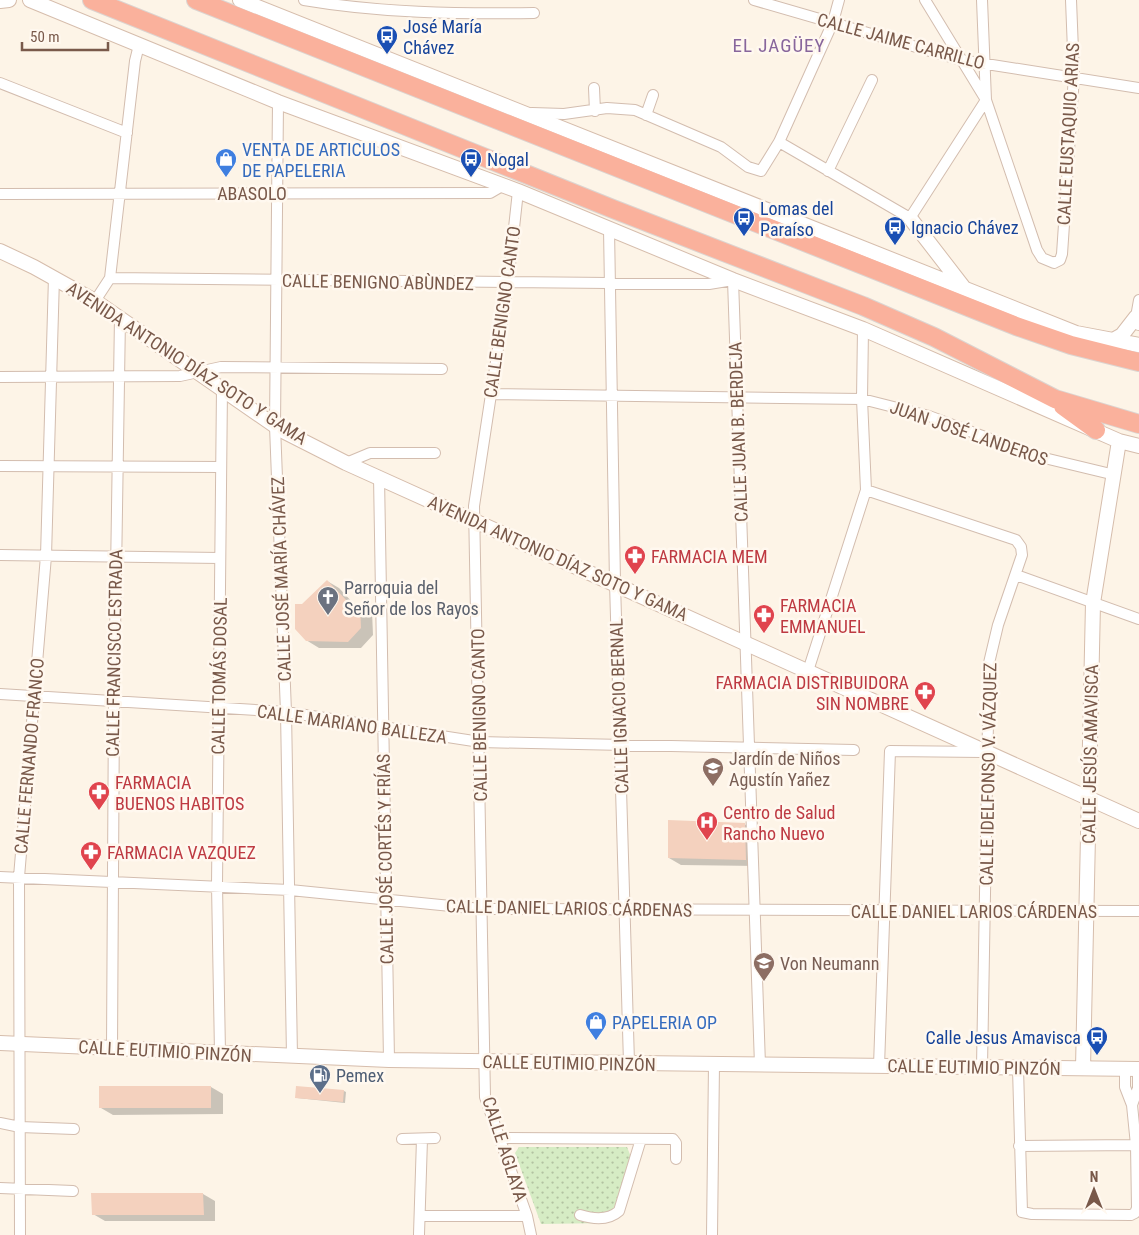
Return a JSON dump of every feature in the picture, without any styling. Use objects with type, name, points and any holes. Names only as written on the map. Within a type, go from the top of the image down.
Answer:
[{"type":"highway","points":[[92,0],[613,210],[863,306],[934,336],[1047,396],[1096,430]]},
{"type":"highway","points":[[196,0],[1016,326],[1071,345],[1139,362]]},
{"type":"highway","points":[[1009,392],[1047,396],[1139,424]]},
{"type":"street","points":[[0,1],[8,0]]},
{"type":"street","points":[[30,0],[278,102],[518,191],[733,280],[862,329],[1119,441],[1139,446]]},
{"type":"street","points":[[240,0],[1076,332],[1139,345]]},
{"type":"street","points":[[304,0],[458,14],[534,13]]},
{"type":"street","name":"CALLE JAIME CARRILLO","points":[[754,0],[961,60],[1074,76],[1139,88]]},
{"type":"street","points":[[521,113],[595,111],[607,108],[635,110],[721,147],[748,167],[761,172],[779,142],[833,22],[839,0]]},
{"type":"street","points":[[925,0],[986,100]]},
{"type":"street","points":[[910,218],[986,100],[982,0]]},
{"type":"street","name":"CALLE EUSTAQUIO ARIAS","points":[[986,100],[1037,250],[1042,258],[1054,263],[1060,260],[1062,254],[1074,76],[1071,0]]},
{"type":"street","points":[[95,301],[110,278],[135,60],[139,45]]},
{"type":"street","points":[[377,54],[413,86]]},
{"type":"street","points":[[828,171],[872,80]]},
{"type":"street","points":[[0,83],[127,132]]},
{"type":"street","points":[[594,88],[595,111]]},
{"type":"street","points":[[646,115],[653,95]]},
{"type":"street","name":"CALLE JOSÉ MARÍA CHÁVEZ","points":[[278,102],[275,426],[286,712],[292,1056]]},
{"type":"street","points":[[779,142],[910,218],[964,288]]},
{"type":"street","name":"ABASOLO","points":[[0,194],[490,193],[502,186]]},
{"type":"street","name":"CALLE BENIGNO CANTO","points":[[484,1061],[480,742],[474,506],[508,283],[518,191]]},
{"type":"street","name":"CALLE IGNACIO BERNAL","points":[[609,229],[608,284],[615,583],[630,1063]]},
{"type":"street","name":"AVENIDA ANTONIO DÍAZ SOTO Y GAMA","points":[[0,251],[54,277],[95,301],[275,426],[346,463],[1139,821]]},
{"type":"street","name":"CALLE FERNANDO FRANCO","points":[[20,1235],[19,878],[46,556],[54,277]]},
{"type":"street","name":"CALLE BENIGNO ABÙNDEZ","points":[[110,278],[608,284],[709,284],[733,280]]},
{"type":"street","name":"CALLE JUAN B. BERDEJA","points":[[733,280],[760,1065]]},
{"type":"street","points":[[1112,340],[1122,335],[1137,320],[1139,300]]},
{"type":"street","name":"CALLE FRANCISCO ESTRADA","points":[[112,1048],[115,557],[120,317]]},
{"type":"street","points":[[808,671],[866,490],[862,399],[862,329]]},
{"type":"street","points":[[0,377],[180,376],[221,367],[442,369]]},
{"type":"street","name":"CALLE TOMÁS DOSAL","points":[[220,1053],[217,886],[222,388]]},
{"type":"street","name":"JUAN JOSÉ LANDEROS","points":[[491,394],[862,399],[929,416],[1036,456],[1115,475]]},
{"type":"street","name":"CALLE JESÚS AMAVISCA","points":[[1083,1068],[1093,603],[1119,441]]},
{"type":"street","points":[[346,463],[370,453],[435,453]]},
{"type":"street","points":[[0,466],[221,467]]},
{"type":"street","name":"CALLE JOSÉ CORTÉS Y FRÍAS","points":[[379,477],[389,1060]]},
{"type":"street","name":"CALLE IDELFONSO V. VÁZQUEZ","points":[[866,490],[1016,540],[1021,547],[1022,555],[998,625],[988,663],[982,1067]]},
{"type":"street","points":[[0,555],[220,558]]},
{"type":"street","points":[[1016,575],[1139,619]]},
{"type":"street","name":"CALLE MARIANO BALLEZA","points":[[0,694],[286,712],[480,742],[854,750]]},
{"type":"street","points":[[879,1066],[890,751],[987,752]]},
{"type":"street","name":"CALLE DANIEL LARIOS CÁRDENAS","points":[[0,877],[290,890],[481,909],[1139,911]]},
{"type":"street","name":"CALLE EUTIMIO PINZÓN","points":[[0,1043],[389,1060],[1134,1069]]},
{"type":"street","name":"CALLE AGLAYA","points":[[484,1061],[485,1096],[527,1216],[531,1235]]},
{"type":"street","points":[[712,1235],[714,1064]]},
{"type":"street","points":[[1018,1068],[1022,1212],[1032,1214],[1131,1215],[1135,1213],[1138,1190],[1136,1144],[1132,1105],[1125,1087],[1134,1069]]},
{"type":"street","points":[[0,1122],[20,1127],[74,1129]]},
{"type":"street","points":[[402,1139],[435,1138]]},
{"type":"street","points":[[500,1138],[673,1139],[676,1143],[676,1159]]},
{"type":"street","points":[[419,1234],[422,1139]]},
{"type":"street","points":[[580,1215],[590,1218],[609,1218],[618,1211],[641,1139]]},
{"type":"street","points":[[1020,1146],[1136,1144]]},
{"type":"street","points":[[0,1188],[73,1190]]},
{"type":"street","points":[[420,1216],[527,1216]]},
{"type":"green space","points":[[519,1147],[627,1147],[631,1157],[609,1223],[541,1224],[515,1153]]},
{"type":"building","name":"Parroquia del Señor de los Rayos","points":[[327,580],[349,603],[360,603],[361,628],[348,642],[306,641],[295,629],[295,604],[302,604]]},
{"type":"building","name":"Centro de Salud Rancho Nuevo","points":[[668,820],[745,823],[746,860],[668,858]]},
{"type":"building","points":[[99,1086],[211,1086],[211,1108],[99,1108]]},
{"type":"building","name":"Pemex","points":[[296,1086],[344,1090],[343,1102],[295,1098]]},
{"type":"building","points":[[91,1193],[203,1193],[204,1215],[92,1215]]},
{"type":"place","name":"José María Chávez","points":[[387,55]]},
{"type":"place","name":"VENTA DE ARTICULOS DE PAPELERIA","points":[[226,178]]},
{"type":"place","name":"Nogal","points":[[471,178]]},
{"type":"place","name":"Lomas del Paraíso","points":[[744,237]]},
{"type":"place","name":"Ignacio Chávez","points":[[895,246]]},
{"type":"place","name":"FARMACIA MEM","points":[[635,575]]},
{"type":"place","name":"Parroquia del Señor de los Rayos","points":[[328,616]]},
{"type":"place","name":"FARMACIA EMMANUEL","points":[[764,634]]},
{"type":"place","name":"FARMACIA DISTRIBUIDORA SIN NOMBRE","points":[[925,711]]},
{"type":"place","name":"Jardín de Niños Agustín Yañez","points":[[713,787]]},
{"type":"place","name":"FARMACIA BUENOS HABITOS","points":[[99,811]]},
{"type":"place","name":"Centro de Salud Rancho Nuevo","points":[[707,841]]},
{"type":"place","name":"FARMACIA VAZQUEZ","points":[[91,871]]},
{"type":"place","name":"Von Neumann","points":[[764,982]]},
{"type":"place","name":"PAPELERIA OP","points":[[596,1041]]},
{"type":"place","name":"Calle Jesus Amavisca","points":[[1097,1056]]},
{"type":"place","name":"Pemex","points":[[320,1094]]},
{"type":"district","name":"EL JAGÜEY","points":[[779,45]]}]
